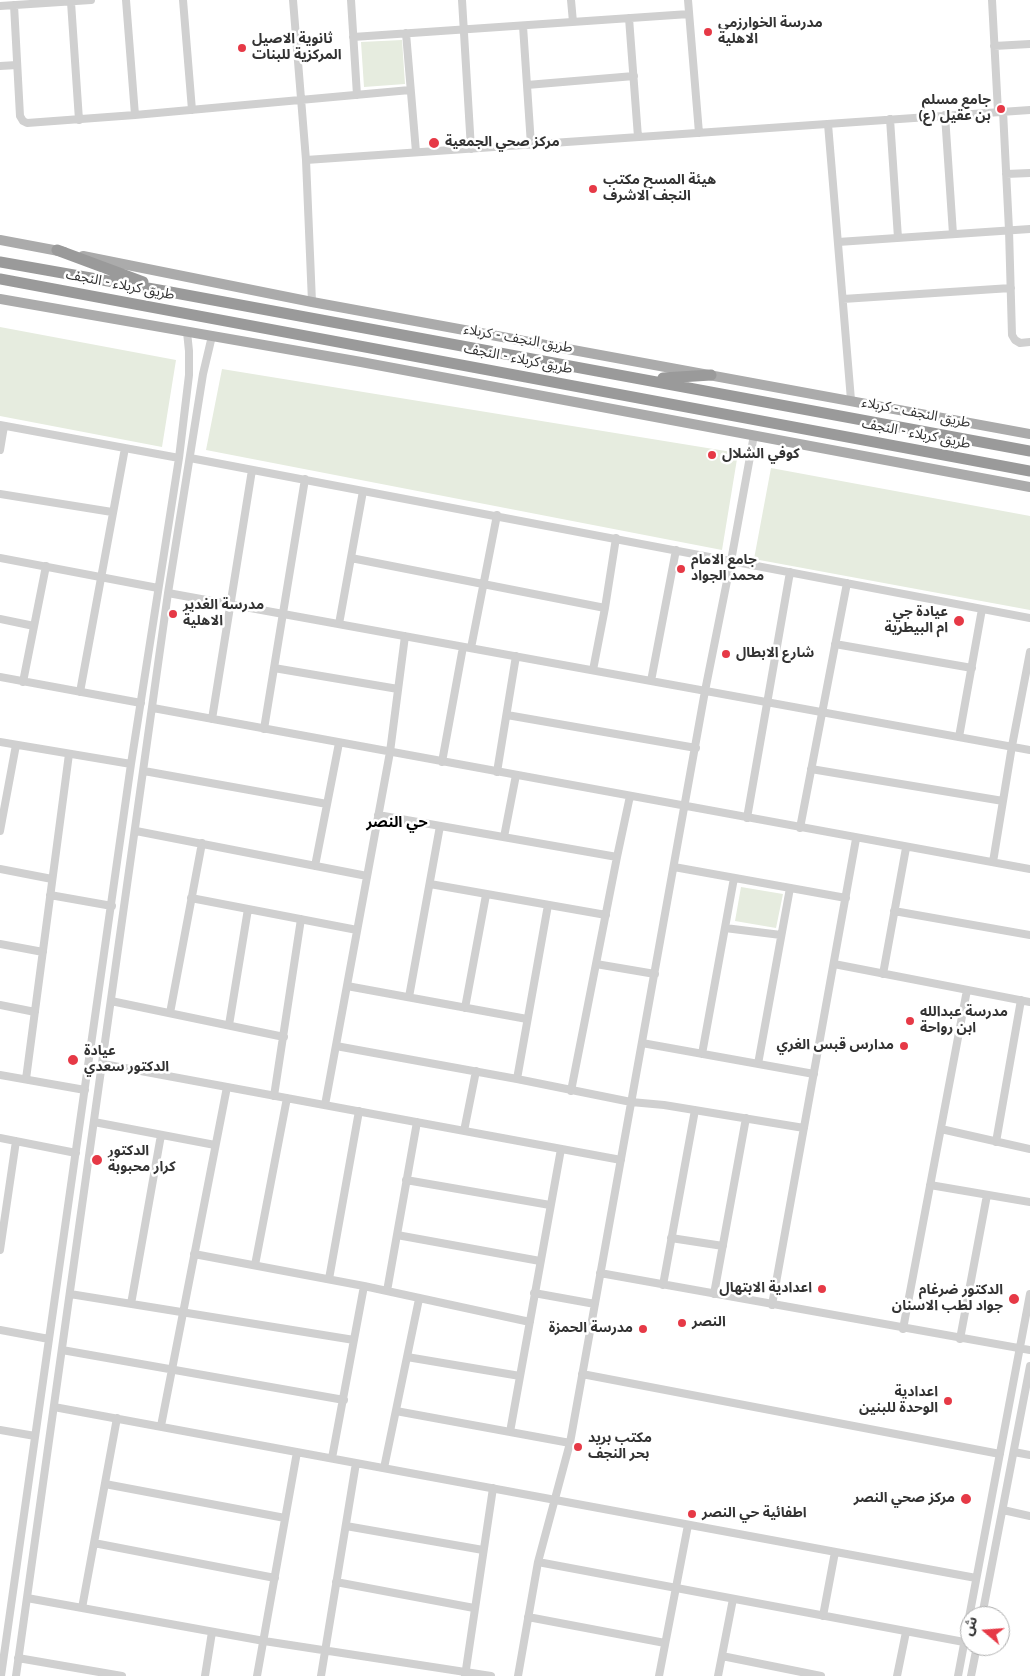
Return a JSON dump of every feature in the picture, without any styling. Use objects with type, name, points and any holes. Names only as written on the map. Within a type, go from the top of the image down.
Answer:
[{"type":"highway","points":[[57,250],[170,292]]},
{"type":"highway","name":"طريق النجف - کربلاء","points":[[0,262],[647,379],[1030,451]]},
{"type":"highway","name":"طريق کربلاء - النجف","points":[[0,279],[1030,472]]},
{"type":"highway","points":[[647,379],[711,375]]},
{"type":"main road","points":[[0,240],[312,302],[1030,434]]},
{"type":"main road","points":[[0,299],[212,336],[1030,487]]},
{"type":"street","points":[[0,6],[91,0]]},
{"type":"street","points":[[126,0],[135,115]]},
{"type":"street","points":[[183,0],[192,110]]},
{"type":"street","points":[[293,0],[306,160],[312,302]]},
{"type":"street","points":[[351,0],[356,95]]},
{"type":"street","points":[[462,0],[471,149]]},
{"type":"street","points":[[571,0],[573,22]]},
{"type":"street","points":[[688,0],[699,133]]},
{"type":"street","points":[[992,0],[994,46],[1006,174],[1012,334],[1015,340],[1030,342]]},
{"type":"street","points":[[71,2],[79,120]]},
{"type":"street","points":[[14,5],[20,116],[23,121],[32,123],[410,90]]},
{"type":"street","points":[[353,37],[689,14]]},
{"type":"street","points":[[628,18],[638,138]]},
{"type":"street","points":[[523,26],[530,145]]},
{"type":"street","points":[[406,33],[416,152]]},
{"type":"street","points":[[994,46],[1030,44]]},
{"type":"street","points":[[0,66],[17,64]]},
{"type":"street","points":[[527,85],[634,76]]},
{"type":"street","points":[[306,160],[1030,110]]},
{"type":"street","points":[[946,116],[953,234]]},
{"type":"street","points":[[890,120],[898,238]]},
{"type":"street","points":[[828,124],[851,400]]},
{"type":"street","points":[[1006,174],[1030,173]]},
{"type":"street","points":[[838,242],[1030,228]]},
{"type":"street","points":[[843,299],[1010,288]]},
{"type":"street","points":[[1,1676],[126,798],[179,458],[189,375],[189,351],[186,332]]},
{"type":"street","points":[[16,1676],[168,593],[203,374],[212,336]]},
{"type":"street","points":[[189,375],[194,370],[201,371],[203,374]]},
{"type":"street","points":[[0,450],[2,426],[179,458]]},
{"type":"street","points":[[518,1676],[538,1562],[570,1443],[705,691],[754,436]]},
{"type":"street","points":[[80,692],[125,448]]},
{"type":"street","points":[[190,458],[1030,618]]},
{"type":"street","points":[[212,719],[252,470]]},
{"type":"street","points":[[264,728],[305,479]]},
{"type":"street","points":[[339,624],[363,491]]},
{"type":"street","points":[[0,494],[112,512]]},
{"type":"street","points":[[471,648],[497,515]]},
{"type":"street","points":[[593,670],[616,538]]},
{"type":"street","points":[[651,681],[676,550]]},
{"type":"street","points":[[0,558],[158,588]]},
{"type":"street","points":[[351,558],[605,608]]},
{"type":"street","points":[[23,682],[46,566]]},
{"type":"street","points":[[747,818],[790,572]]},
{"type":"street","points":[[800,828],[847,583]]},
{"type":"street","points":[[168,593],[1030,750]]},
{"type":"street","points":[[959,737],[982,609]]},
{"type":"street","points":[[0,619],[34,626]]},
{"type":"street","points":[[325,1105],[390,752],[405,636]]},
{"type":"street","points":[[835,644],[972,668]]},
{"type":"street","points":[[442,762],[463,647]]},
{"type":"street","points":[[993,862],[1030,652]]},
{"type":"street","points":[[497,772],[508,715],[516,656]]},
{"type":"street","points":[[274,668],[398,689]]},
{"type":"street","points":[[0,677],[141,704]]},
{"type":"street","points":[[153,708],[1030,870]]},
{"type":"street","points":[[508,715],[696,748]]},
{"type":"street","points":[[0,742],[131,764]]},
{"type":"street","points":[[315,866],[340,743]]},
{"type":"street","points":[[0,830],[16,745]]},
{"type":"street","points":[[26,1079],[69,754]]},
{"type":"street","points":[[811,769],[1003,801]]},
{"type":"street","points":[[144,771],[327,804]]},
{"type":"street","points":[[504,837],[516,775]]},
{"type":"street","points":[[571,1091],[630,796]]},
{"type":"street","points":[[126,798],[132,803],[140,799]]},
{"type":"street","points":[[378,815],[617,857]]},
{"type":"street","points":[[122,826],[130,823],[136,830],[367,876]]},
{"type":"street","points":[[409,998],[440,826]]},
{"type":"street","points":[[772,1305],[856,839]]},
{"type":"street","points":[[170,1013],[202,844]]},
{"type":"street","points":[[883,974],[906,848]]},
{"type":"street","points":[[674,867],[846,898]]},
{"type":"street","points":[[0,869],[52,878]]},
{"type":"street","points":[[702,1054],[734,878]]},
{"type":"street","points":[[430,884],[606,915]]},
{"type":"street","points":[[758,1064],[790,888]]},
{"type":"street","points":[[50,895],[112,906]]},
{"type":"street","points":[[465,1008],[486,895]]},
{"type":"street","points":[[191,898],[357,930]]},
{"type":"street","points":[[517,1079],[548,905]]},
{"type":"street","points":[[229,1025],[248,909]]},
{"type":"street","points":[[894,911],[1030,935]]},
{"type":"street","points":[[274,1096],[301,920]]},
{"type":"street","points":[[725,928],[781,935]]},
{"type":"street","points":[[0,944],[43,952]]},
{"type":"street","points":[[596,964],[655,974]]},
{"type":"street","points":[[834,964],[1030,1002]]},
{"type":"street","points":[[347,986],[527,1019]]},
{"type":"street","points":[[903,1329],[967,990]]},
{"type":"street","points":[[996,1142],[1021,1000]]},
{"type":"street","points":[[111,1001],[284,1037]]},
{"type":"street","points":[[0,1005],[35,1012]]},
{"type":"street","points":[[642,1043],[814,1074]]},
{"type":"street","points":[[336,1046],[631,1102],[664,1105],[804,1128]]},
{"type":"street","points":[[103,1064],[621,1160]]},
{"type":"street","points":[[464,1131],[476,1072]]},
{"type":"street","points":[[0,1074],[85,1090]]},
{"type":"street","points":[[161,1426],[226,1087]]},
{"type":"street","points":[[255,1265],[287,1098]]},
{"type":"street","points":[[662,1285],[694,1110]]},
{"type":"street","points":[[329,1279],[359,1111]]},
{"type":"street","points":[[714,1294],[746,1118]]},
{"type":"street","points":[[94,1122],[215,1145]]},
{"type":"street","points":[[387,1291],[416,1122]]},
{"type":"street","points":[[941,1129],[1030,1149]]},
{"type":"street","points":[[130,1304],[161,1135]]},
{"type":"street","points":[[0,1138],[76,1153]]},
{"type":"street","points":[[0,1250],[16,1141]]},
{"type":"street","points":[[510,1432],[561,1149]]},
{"type":"street","points":[[406,1180],[550,1205]]},
{"type":"street","points":[[930,1185],[1030,1202]]},
{"type":"street","points":[[960,1339],[987,1195]]},
{"type":"street","points":[[68,1212],[72,1217],[81,1215]]},
{"type":"street","points":[[397,1235],[540,1261]]},
{"type":"street","points":[[671,1238],[723,1246]]},
{"type":"street","points":[[63,1244],[68,1240],[77,1246]]},
{"type":"street","points":[[194,1254],[364,1286],[530,1322]]},
{"type":"street","points":[[600,1273],[903,1329],[1030,1350]]},
{"type":"street","points":[[332,1458],[364,1286]]},
{"type":"street","points":[[534,1293],[595,1304]]},
{"type":"street","points":[[70,1294],[354,1340]]},
{"type":"street","points":[[971,1606],[1030,1294]]},
{"type":"street","points":[[384,1468],[419,1299]]},
{"type":"street","points":[[0,1330],[49,1339]]},
{"type":"street","points":[[1023,1332],[1030,1336]]},
{"type":"street","points":[[62,1350],[344,1400]]},
{"type":"street","points":[[407,1357],[520,1376]]},
{"type":"street","points":[[984,1606],[1030,1368],[1024,1365],[1016,1368]]},
{"type":"street","points":[[582,1374],[1000,1454]]},
{"type":"street","points":[[54,1407],[976,1578]]},
{"type":"street","points":[[396,1411],[570,1443]]},
{"type":"street","points":[[82,1608],[117,1418]]},
{"type":"street","points":[[0,1430],[35,1436]]},
{"type":"street","points":[[257,1676],[297,1452]]},
{"type":"street","points":[[1014,1452],[1030,1455]]},
{"type":"street","points":[[321,1676],[356,1463]]},
{"type":"street","points":[[105,1484],[285,1518]]},
{"type":"street","points":[[465,1674],[493,1488]]},
{"type":"street","points":[[1002,1510],[1030,1516]]},
{"type":"street","points":[[659,1676],[688,1524]]},
{"type":"street","points":[[346,1526],[483,1550]]},
{"type":"street","points":[[94,1543],[275,1578]]},
{"type":"street","points":[[822,1616],[835,1552]]},
{"type":"street","points":[[538,1562],[960,1641]]},
{"type":"street","points":[[336,1582],[474,1608]]},
{"type":"street","points":[[27,1598],[264,1641],[465,1674],[491,1676]]},
{"type":"street","points":[[718,1676],[733,1598]]},
{"type":"street","points":[[0,1614],[9,1615]]},
{"type":"street","points":[[528,1617],[666,1643]]},
{"type":"street","points":[[205,1676],[212,1632]]},
{"type":"street","points":[[897,1676],[906,1632]]},
{"type":"street","points":[[722,1656],[821,1676]]},
{"type":"street","points":[[958,1676],[962,1656]]},
{"type":"street","points":[[971,1676],[975,1656]]},
{"type":"street","points":[[18,1658],[92,1673],[122,1676]]},
{"type":"shaded area","points":[[402,40],[405,84],[364,87],[361,42]]},
{"type":"shaded area","points":[[0,327],[176,360],[162,447],[0,416]]},
{"type":"shaded area","points":[[222,369],[738,453],[722,550],[206,450]]},
{"type":"shaded area","points":[[771,468],[1030,516],[1030,610],[754,559]]},
{"type":"shaded area","points":[[741,887],[783,894],[776,928],[735,921]]},
{"type":"place","name":"مدرسة الخوارزمي الاهلية","points":[[708,32]]},
{"type":"place","name":"ثانوية الاصيل المركزية للبنات","points":[[242,48]]},
{"type":"place","name":"جامع مسلم بن عقيل (ع)","points":[[1001,109]]},
{"type":"place","name":"مركز صحي الجمعية","points":[[434,143]]},
{"type":"place","name":"هيئة المسح مكتب النجف الاشرف","points":[[593,189]]},
{"type":"place","name":"كوفي الشلال","points":[[712,455]]},
{"type":"place","name":"جامع الامام محمد الجواد","points":[[681,569]]},
{"type":"place","name":"مدرسة الغدير الاهلية","points":[[173,614]]},
{"type":"place","name":"عيادة جي ام البيطرية","points":[[959,621]]},
{"type":"place","name":"شارع الابطال","points":[[726,654]]},
{"type":"place","name":"مدرسة عبدالله ابن رواحة","points":[[910,1021]]},
{"type":"place","name":"مدارس قبس الغري","points":[[904,1046]]},
{"type":"place","name":"عيادة الدكتور سعدي","points":[[73,1060]]},
{"type":"place","name":"الدكتور كرار محبوبة","points":[[97,1160]]},
{"type":"place","name":"اعدادية الابتهال","points":[[822,1289]]},
{"type":"place","name":"الدكتور ضرغام جواد لطب الاسنان","points":[[1014,1299]]},
{"type":"place","name":"النصر","points":[[682,1323]]},
{"type":"place","name":"مدرسة الحمزة","points":[[643,1329]]},
{"type":"place","name":"اعدادية الوحدة للبنين","points":[[948,1401]]},
{"type":"place","name":"مكتب بريد بحر النجف","points":[[578,1447]]},
{"type":"place","name":"مركز صحي النصر","points":[[966,1499]]},
{"type":"place","name":"اطفائية حي النصر","points":[[692,1514]]},
{"type":"district","name":"حي النصر","points":[[397,824]]}]
